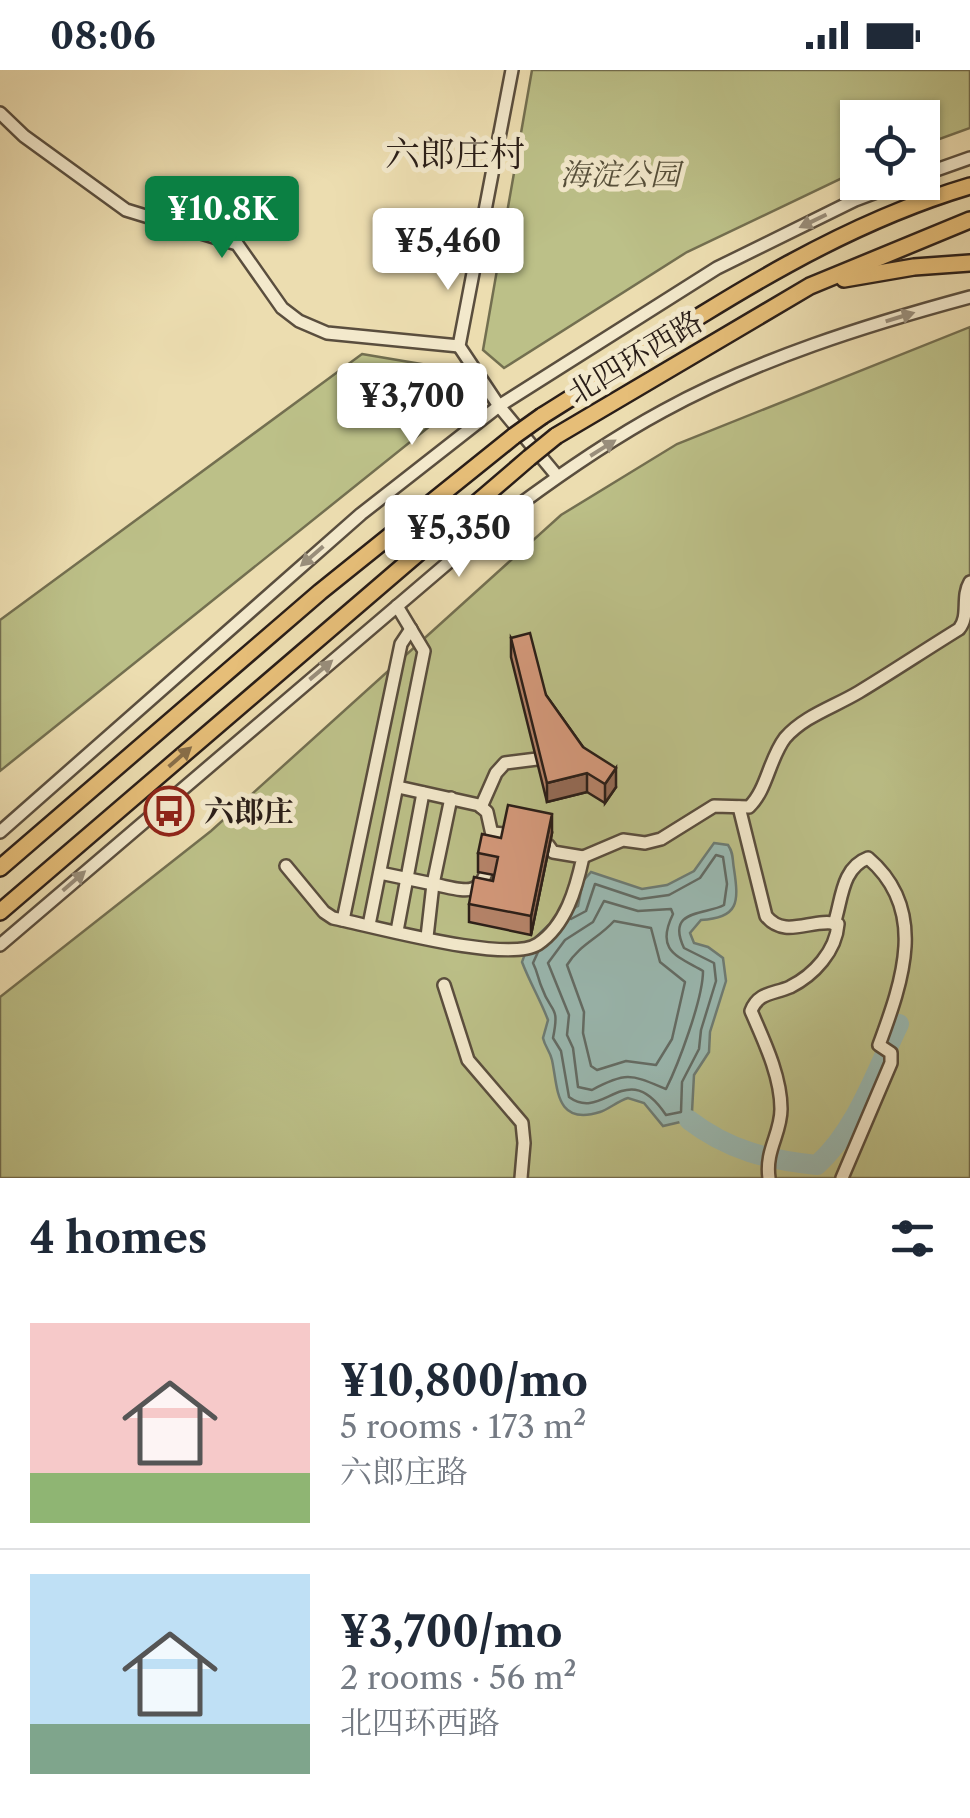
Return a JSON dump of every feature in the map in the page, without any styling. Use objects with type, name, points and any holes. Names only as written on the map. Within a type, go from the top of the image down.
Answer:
[{"type":"highway","points":[[940,193],[970,176]]},
{"type":"highway","name":"北四环西路","points":[[940,195],[970,186]]},
{"type":"highway","name":"北四环西路","points":[[0,868],[320,592],[514,436],[796,258],[925,200]]},
{"type":"highway","name":"北四环西路","points":[[0,912],[556,436],[810,286],[970,220]]},
{"type":"highway","points":[[810,286],[970,260]]},
{"type":"street","points":[[512,70],[459,346],[499,406],[557,476]]},
{"type":"street","points":[[0,112],[24,136],[126,210],[238,244],[282,308],[299,321],[326,333],[459,346]]},
{"type":"street","points":[[940,169],[970,158]]},
{"type":"street","name":"北四环西路","points":[[0,832],[361,514],[499,406],[717,268],[854,200]]},
{"type":"street","name":"北四环西路","points":[[0,945],[492,526],[557,476],[663,411],[762,365],[896,317],[970,297]]},
{"type":"street","points":[[493,833],[510,833],[548,845],[553,852],[582,857],[623,840],[646,843],[661,839],[714,806],[749,808],[786,738],[812,717],[853,696],[958,629],[964,622],[965,594],[970,582]]},
{"type":"street","points":[[369,925],[424,651],[397,606]]},
{"type":"street","points":[[343,920],[401,644],[410,630]]},
{"type":"street","points":[[481,807],[496,773],[505,763],[536,758]]},
{"type":"street","points":[[380,873],[468,891],[482,884],[493,833],[487,812],[481,807],[398,788]]},
{"type":"street","points":[[397,931],[423,793]]},
{"type":"street","points":[[427,937],[433,884],[451,798]]},
{"type":"street","points":[[739,807],[766,916],[774,926],[788,929],[816,921],[838,924],[830,953],[817,968],[792,986],[760,996],[751,1011],[770,1060],[782,1112],[769,1149],[769,1178]]},
{"type":"street","points":[[286,866],[324,912],[343,920],[503,951],[535,946],[556,928],[576,888],[582,857]]},
{"type":"street","points":[[834,924],[846,878],[860,860],[868,858],[897,890],[907,932],[895,1002],[880,1045],[891,1053],[892,1063],[842,1178]]},
{"type":"street","points":[[444,985],[468,1060],[522,1123],[521,1178]]},
{"type":"green space","name":"海淀公园","points":[[532,70],[970,70],[970,128],[940,139],[940,100],[840,100],[840,179],[687,252],[504,368],[483,350]]},
{"type":"green space","points":[[970,327],[970,1178],[0,1178],[0,997],[211,831],[561,515],[677,444]]},
{"type":"green space","points":[[362,354],[427,365],[460,391],[460,402],[0,771],[0,620]]},
{"type":"water","points":[[714,843],[728,845],[731,851],[736,899],[729,912],[701,920],[690,933],[694,943],[723,958],[726,981],[710,1032],[709,1052],[694,1075],[689,1120],[663,1126],[644,1103],[628,1098],[600,1112],[574,1114],[561,1102],[558,1092],[543,1038],[548,1020],[522,962],[526,953],[544,929],[578,906],[583,881],[591,872],[642,889],[667,885],[694,871]]},
{"type":"building","points":[[530,633],[546,695],[583,747],[616,768],[605,784],[587,773],[547,783],[511,638]]},
{"type":"building","points":[[508,805],[552,814],[531,916],[469,904],[474,877],[493,881],[498,857],[478,853],[482,834],[501,838]]},
{"type":"waterway","points":[[689,1120],[749,1152],[817,1165],[854,1117],[899,1024]]},
{"type":"place","name":"六郎庄","points":[[169,811]]},
{"type":"district","name":"六郎庄村","points":[[455,153]]}]
